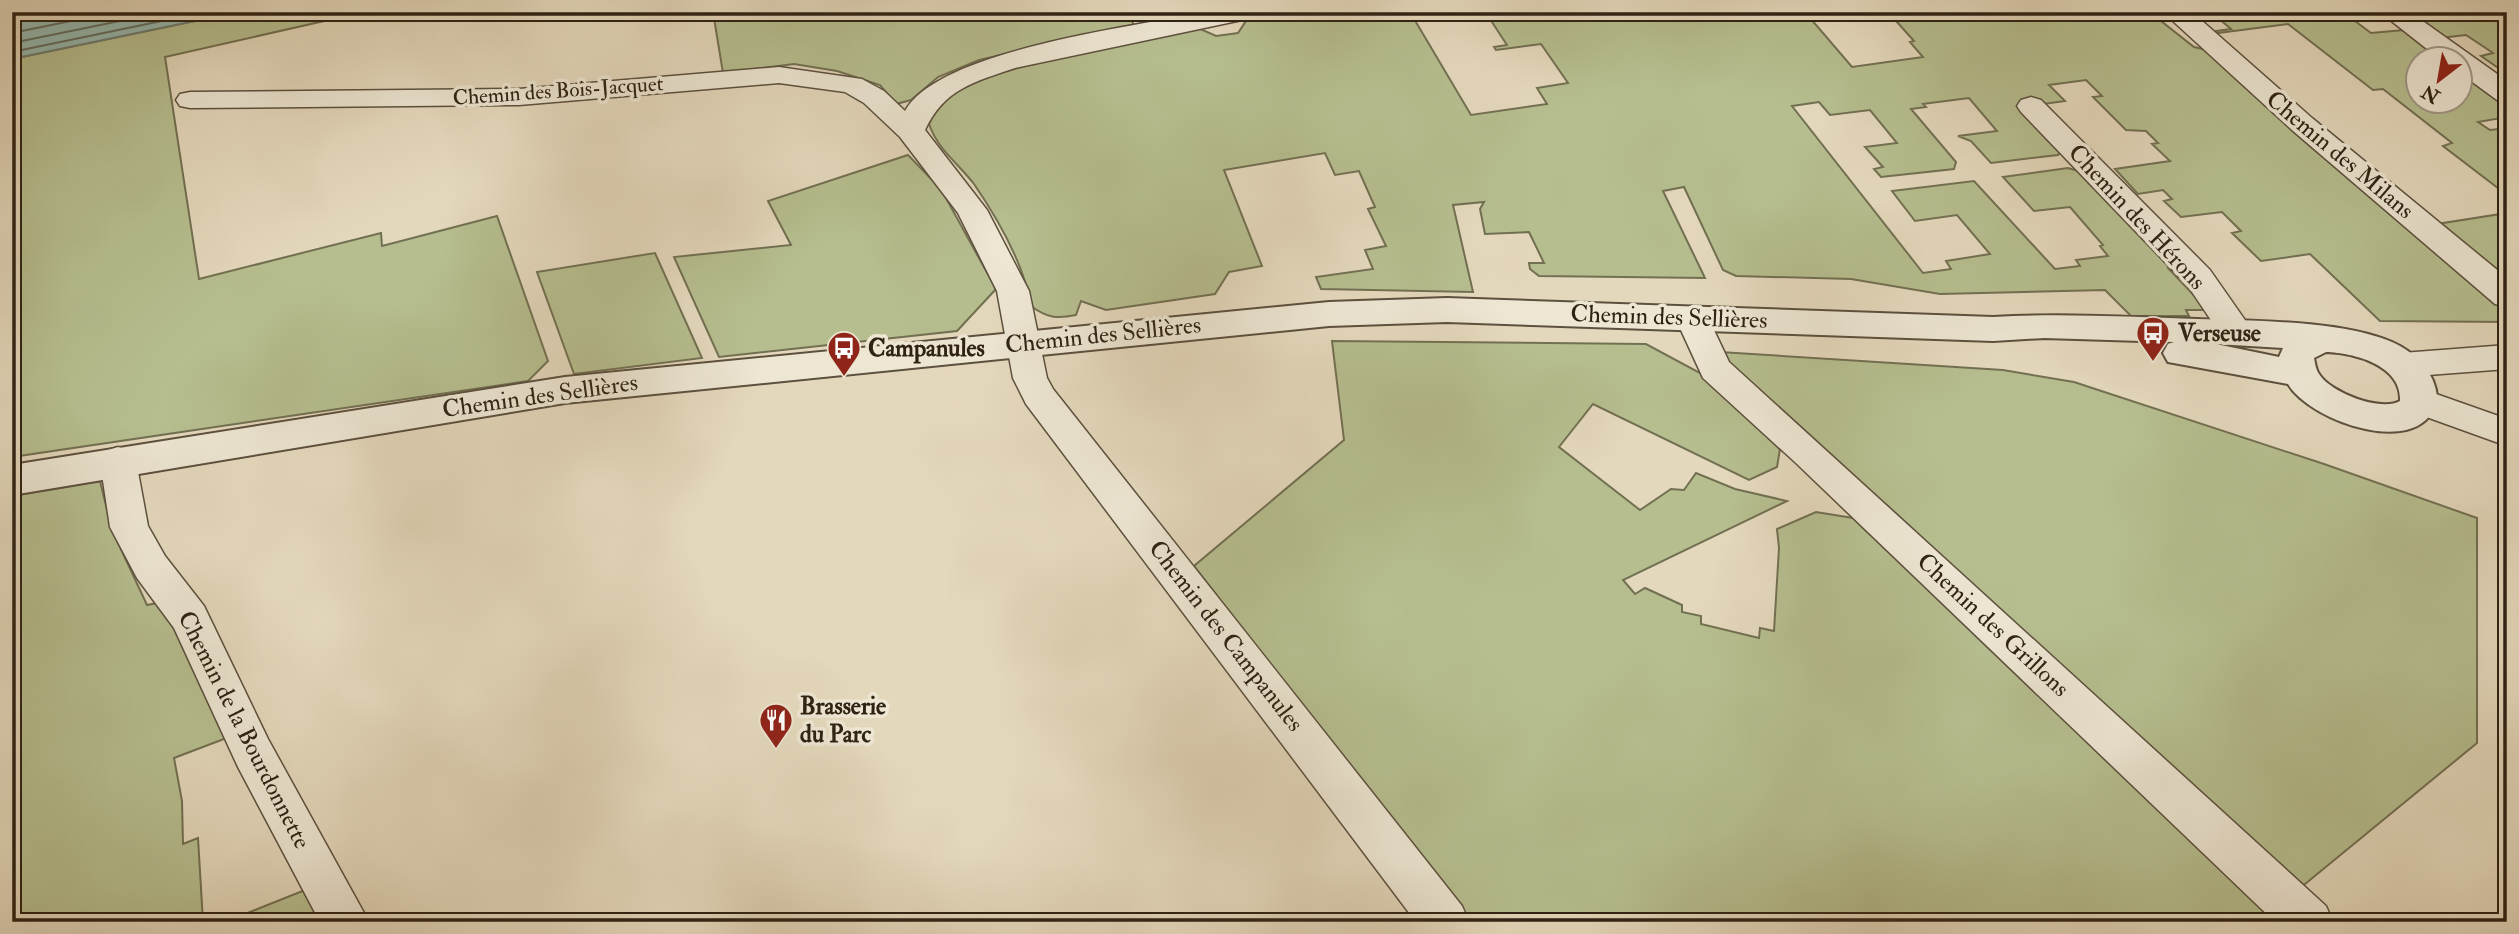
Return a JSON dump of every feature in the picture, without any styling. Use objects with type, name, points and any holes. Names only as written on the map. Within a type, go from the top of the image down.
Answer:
[{"type":"street","points":[[910,131],[920,108],[932,95],[969,74],[1008,61],[1242,12]]},
{"type":"street","name":"Chemin des Milans","points":[[2176,12],[2302,124],[2507,296]]},
{"type":"street","points":[[2393,12],[2440,46]]},
{"type":"street","points":[[2474,71],[2507,94]]},
{"type":"street","name":"Chemin des Bois-Jacquet","points":[[190,100],[210,103],[519,97],[779,75],[852,85],[874,97],[910,131],[972,210],[1013,291],[1023,344]]},
{"type":"street","name":"Chemin des Hérons","points":[[2031,106],[2199,278],[2237,333]]},
{"type":"street","name":"Chemin des Sellières","points":[[12,480],[565,390],[1234,321],[1342,314],[1447,310],[1993,329],[2044,326],[2237,333],[2323,340],[2371,348],[2402,365]]},
{"type":"street","name":"Chemin des Grillons","points":[[1692,317],[1715,369],[1810,453],[2309,922]]},
{"type":"street","name":"Chemin des Sellières","points":[[1993,329],[2056,346],[2189,353],[2300,374]]},
{"type":"street","points":[[2323,340],[2300,349],[2296,358],[2300,374],[2309,387],[2327,400],[2350,411],[2374,417],[2405,415],[2415,409],[2419,401],[2418,388],[2402,365]]},
{"type":"street","name":"Chemin des Campanules","points":[[1023,344],[1030,377],[1038,395],[1445,922]]},
{"type":"street","points":[[2402,365],[2507,357]]},
{"type":"street","points":[[2419,401],[2507,433]]},
{"type":"street","name":"Chemin de la Bourdonnette","points":[[118,461],[129,527],[151,567],[190,618],[253,753],[345,922]]},
{"type":"green space","points":[[238,12],[364,12],[165,57],[199,279],[381,233],[382,246],[497,216],[548,361],[528,381],[12,457],[12,59]]},
{"type":"green space","points":[[713,12],[1127,12],[1134,25],[979,60],[938,77],[911,100],[896,104],[880,85],[837,71],[794,64],[723,73]]},
{"type":"green space","points":[[1279,12],[1329,12],[1337,18],[1371,12],[1410,12],[1471,115],[1547,104],[1537,88],[1568,83],[1541,44],[1496,50],[1494,47],[1507,45],[1488,16],[1451,21],[1446,12],[1805,12],[1852,67],[1923,57],[1910,42],[1914,41],[1888,12],[2163,12],[2167,15],[2156,17],[2194,47],[2203,49],[2217,60],[2507,306],[2507,322],[2380,321],[2310,254],[2261,261],[2232,233],[2241,231],[2222,212],[2181,217],[2164,201],[2172,199],[2163,190],[2138,194],[2115,169],[2170,161],[2152,144],[2158,143],[2146,131],[2126,130],[2093,97],[2102,96],[2086,80],[2049,85],[2065,101],[2020,107],[2062,150],[2058,155],[1991,163],[1971,141],[1958,136],[1997,131],[1969,98],[1923,104],[1926,107],[1911,109],[1956,162],[1954,169],[1881,177],[1874,169],[1883,167],[1865,147],[1897,143],[1870,110],[1830,115],[1819,102],[1792,106],[1923,273],[1951,269],[1946,261],[1990,254],[1957,215],[1915,221],[1892,191],[1974,181],[2055,269],[2080,266],[2076,260],[2108,256],[2100,246],[2103,245],[2070,207],[2034,211],[2003,177],[2068,168],[2082,172],[2172,267],[2168,268],[2208,310],[2186,310],[2189,316],[2131,316],[2105,290],[1940,294],[1851,279],[1736,276],[1723,270],[1684,187],[1663,191],[1705,278],[1539,276],[1530,269],[1529,263],[1544,263],[1529,232],[1485,234],[1480,209],[1484,202],[1453,205],[1473,292],[1321,289],[1316,277],[1373,269],[1365,250],[1386,246],[1368,209],[1375,207],[1359,171],[1335,175],[1325,153],[1224,170],[1262,266],[1229,272],[1215,294],[1106,310],[1081,301],[1076,315],[1063,317],[1047,315],[1031,306],[1023,275],[1001,227],[974,184],[943,149],[933,133],[929,124],[940,105],[952,92],[987,75],[1196,27],[1216,36],[1238,33],[1248,18]]},
{"type":"green space","points":[[2211,12],[2343,12],[2371,33],[2404,30],[2427,46],[2404,46],[2404,105],[2383,89],[2373,90],[2288,24],[2211,34],[2209,32],[2231,29]]},
{"type":"green space","points":[[2405,12],[2507,12],[2507,74],[2481,56],[2493,53],[2466,35],[2440,38]]},
{"type":"green space","points":[[2474,80],[2507,104],[2507,117],[2478,122],[2490,130],[2507,128],[2507,195],[2443,146],[2452,143],[2418,116],[2474,116]]},
{"type":"green space","points":[[908,155],[941,189],[996,289],[957,331],[719,357],[674,257],[791,245],[768,201]]},
{"type":"green space","points":[[2507,213],[2507,284],[2437,224]]},
{"type":"green space","points":[[655,253],[702,358],[574,374],[537,272]]},
{"type":"green space","points":[[1332,341],[1646,344],[1702,374],[1780,449],[1777,467],[1749,480],[1593,404],[1559,447],[1640,510],[1671,489],[1684,490],[1696,473],[1735,489],[1787,501],[1623,580],[1635,594],[1645,588],[1682,605],[1682,612],[1701,616],[1701,624],[1759,638],[1760,628],[1774,631],[1779,548],[1777,529],[1816,512],[1853,518],[2279,922],[1470,922],[1194,566],[1344,440]]},
{"type":"green space","points":[[1720,352],[2003,370],[2074,382],[2324,464],[2477,518],[2477,743],[2299,889],[1892,510],[1727,365]]},
{"type":"green space","points":[[100,481],[112,530],[147,605],[162,602],[232,736],[174,758],[182,801],[183,844],[198,838],[203,922],[12,922],[12,496]]},
{"type":"green space","points":[[310,888],[327,922],[225,922]]},
{"type":"water","points":[[12,12],[238,12],[12,59]]},
{"type":"place","name":"Verseuse","points":[[2153,363]]},
{"type":"place","name":"Campanules","points":[[844,378]]},
{"type":"place","name":"Brasserie du Parc","points":[[776,750]]}]
